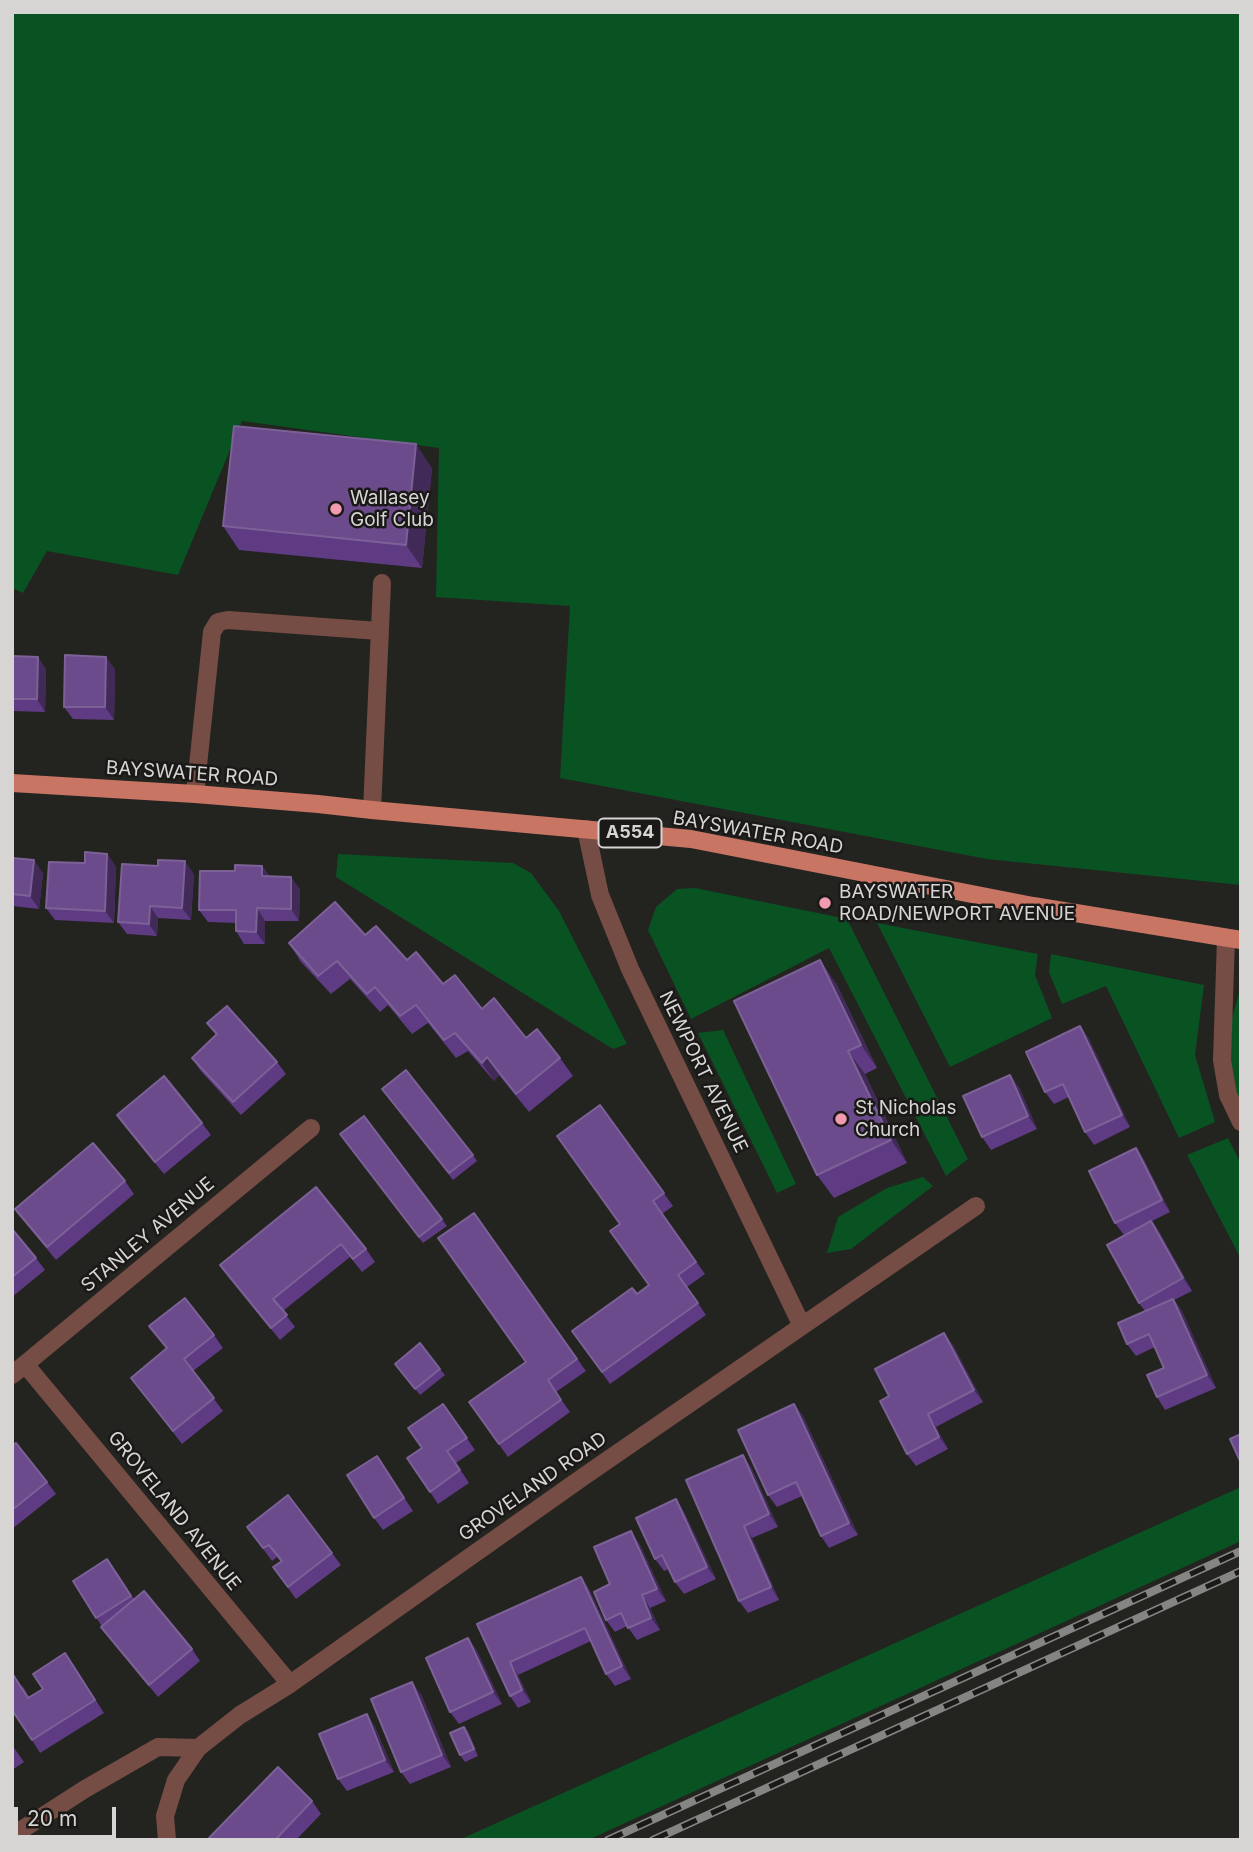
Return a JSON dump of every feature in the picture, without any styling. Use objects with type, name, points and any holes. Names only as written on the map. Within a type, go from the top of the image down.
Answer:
[{"type":"main road","name":"BAYSWATER ROAD","points":[[12,783],[318,804],[691,839],[1033,906],[1233,939]]},
{"type":"street","points":[[372,810],[382,583]]},
{"type":"street","points":[[195,794],[212,632],[218,622],[228,620],[379,631]]},
{"type":"street","name":"NEWPORT AVENUE","points":[[586,829],[600,895],[630,969],[802,1326]]},
{"type":"street","points":[[1233,939],[1222,1060],[1228,1095],[1241,1122]]},
{"type":"street","name":"STANLEY AVENUE","points":[[19,1370],[311,1128]]},
{"type":"street","name":"GROVELAND ROAD","points":[[167,1840],[165,1816],[176,1780],[198,1748],[240,1715],[289,1684],[976,1206]]},
{"type":"street","name":"GROVELAND AVENUE","points":[[19,1370],[289,1684]]},
{"type":"street","points":[[12,1836],[85,1789],[158,1747],[198,1748]]},
{"type":"green space","name":"Wallasey Golf Club","points":[[12,12],[1241,12],[1241,885],[987,859],[560,778],[570,606],[436,597],[439,448],[242,421],[178,575],[47,551],[23,593],[12,588]]},
{"type":"green space","points":[[338,854],[513,863],[531,873],[559,911],[627,1044],[613,1049],[336,877]]},
{"type":"green space","points":[[695,888],[847,919],[968,1159],[946,1176],[829,948],[691,1019],[648,930],[656,907],[677,889]]},
{"type":"green space","points":[[877,923],[1038,954],[1035,975],[1052,1018],[950,1067]]},
{"type":"green space","points":[[1051,954],[1204,985],[1195,1055],[1215,1122],[1179,1138],[1106,986],[1062,1004],[1049,972]]},
{"type":"green space","points":[[1241,986],[1241,1104],[1229,1080],[1232,1018]]},
{"type":"green space","points":[[723,1030],[796,1184],[777,1193],[698,1033]]},
{"type":"green space","points":[[1228,1138],[1241,1164],[1241,1259],[1187,1155]]},
{"type":"green space","points":[[923,1177],[933,1186],[851,1249],[827,1253],[838,1217],[887,1188]]},
{"type":"green space","points":[[1241,1487],[1241,1541],[588,1840],[459,1840]]},
{"type":"building","name":"Wallasey Golf Club","points":[[234,426],[416,444],[406,545],[223,526]]},
{"type":"building","points":[[65,655],[106,657],[105,707],[64,707]]},
{"type":"building","points":[[12,656],[38,657],[37,699],[12,699]]},
{"type":"building","points":[[85,852],[107,854],[105,911],[46,908],[49,862],[85,863]]},
{"type":"building","points":[[12,858],[34,860],[30,896],[12,894]]},
{"type":"building","points":[[158,860],[185,861],[182,908],[150,906],[149,924],[118,922],[122,864],[158,866]]},
{"type":"building","points":[[235,865],[262,866],[262,876],[291,877],[291,909],[257,908],[256,932],[236,931],[236,910],[199,910],[200,871],[235,871]]},
{"type":"building","points":[[335,902],[365,935],[376,926],[407,960],[416,952],[443,984],[455,975],[482,1009],[494,998],[526,1038],[537,1029],[560,1058],[516,1094],[487,1057],[482,1063],[455,1033],[444,1040],[416,1005],[400,1016],[375,987],[367,994],[337,961],[318,976],[289,943]]},
{"type":"building","name":"St Nicholas Church","points":[[820,960],[861,1045],[848,1051],[891,1140],[817,1175],[734,1001]]},
{"type":"building","points":[[227,1006],[277,1062],[233,1102],[192,1058],[217,1034],[207,1023]]},
{"type":"building","points":[[1080,1026],[1122,1115],[1085,1132],[1063,1084],[1045,1092],[1026,1052]]},
{"type":"building","points":[[406,1070],[473,1155],[449,1173],[382,1089]]},
{"type":"building","points":[[1010,1075],[1028,1116],[982,1137],[963,1096]]},
{"type":"building","points":[[164,1076],[202,1123],[155,1162],[117,1115]]},
{"type":"building","points":[[600,1105],[664,1193],[653,1201],[696,1262],[678,1275],[698,1303],[602,1372],[572,1331],[632,1288],[637,1294],[649,1285],[610,1231],[620,1224],[557,1136]]},
{"type":"building","points":[[364,1116],[442,1219],[419,1237],[340,1134]]},
{"type":"building","points":[[93,1143],[125,1181],[47,1247],[15,1209]]},
{"type":"building","points":[[1136,1148],[1162,1200],[1115,1223],[1089,1171]]},
{"type":"building","points":[[316,1187],[366,1249],[353,1259],[341,1244],[273,1299],[287,1315],[271,1328],[220,1265]]},
{"type":"building","points":[[474,1213],[577,1359],[548,1380],[561,1400],[499,1444],[469,1402],[526,1362],[438,1238]]},
{"type":"building","points":[[1151,1221],[1183,1278],[1139,1303],[1107,1245]]},
{"type":"building","points":[[12,1229],[36,1258],[12,1277]]},
{"type":"building","points":[[185,1298],[214,1335],[184,1359],[214,1398],[173,1431],[131,1378],[167,1348],[149,1326]]},
{"type":"building","points":[[1173,1299],[1207,1375],[1157,1397],[1147,1375],[1164,1368],[1149,1334],[1127,1344],[1118,1323]]},
{"type":"building","points":[[944,1333],[974,1390],[928,1414],[939,1437],[907,1454],[880,1401],[889,1396],[875,1369]]},
{"type":"building","points":[[420,1343],[440,1369],[415,1389],[395,1364]]},
{"type":"building","points":[[443,1404],[467,1438],[447,1451],[460,1470],[430,1492],[407,1458],[422,1448],[408,1428]]},
{"type":"building","points":[[794,1404],[849,1523],[821,1536],[796,1482],[768,1495],[738,1430]]},
{"type":"building","points":[[1241,1434],[1241,1463],[1230,1439]]},
{"type":"building","points":[[16,1443],[47,1482],[12,1510],[12,1446]]},
{"type":"building","points":[[743,1455],[769,1514],[744,1526],[771,1587],[739,1601],[686,1480]]},
{"type":"building","points":[[377,1456],[404,1498],[374,1518],[347,1475]]},
{"type":"building","points":[[288,1495],[332,1553],[288,1587],[273,1567],[282,1561],[269,1545],[263,1548],[247,1527]]},
{"type":"building","points":[[676,1499],[707,1567],[675,1582],[662,1555],[655,1559],[636,1518]]},
{"type":"building","points":[[631,1531],[657,1589],[642,1595],[651,1618],[628,1628],[621,1613],[606,1620],[594,1592],[610,1584],[594,1547]]},
{"type":"building","points":[[107,1559],[131,1596],[96,1618],[73,1581]]},
{"type":"building","points":[[581,1577],[622,1666],[606,1674],[585,1628],[510,1662],[522,1690],[510,1696],[477,1624]]},
{"type":"building","points":[[144,1591],[192,1649],[149,1685],[101,1627]]},
{"type":"building","points":[[468,1638],[493,1692],[450,1712],[426,1658]]},
{"type":"building","points":[[65,1653],[95,1700],[32,1740],[12,1710],[12,1673],[28,1698],[43,1689],[33,1674]]},
{"type":"building","points":[[412,1682],[442,1755],[401,1772],[371,1699]]},
{"type":"building","points":[[367,1714],[385,1760],[338,1779],[319,1734]]},
{"type":"building","points":[[464,1727],[474,1749],[460,1755],[450,1733]]},
{"type":"building","points":[[278,1767],[312,1801],[275,1840],[209,1840],[208,1839]]},
{"type":"railway","points":[[608,1840],[1241,1551]]},
{"type":"railway","points":[[653,1840],[1241,1571]]},
{"type":"place","name":"Wallasey Golf Club","points":[[336,509]]},
{"type":"place","name":"BAYSWATER ROAD/NEWPORT AVENUE","points":[[825,903]]},
{"type":"place","name":"St Nicholas Church","points":[[841,1119]]}]
